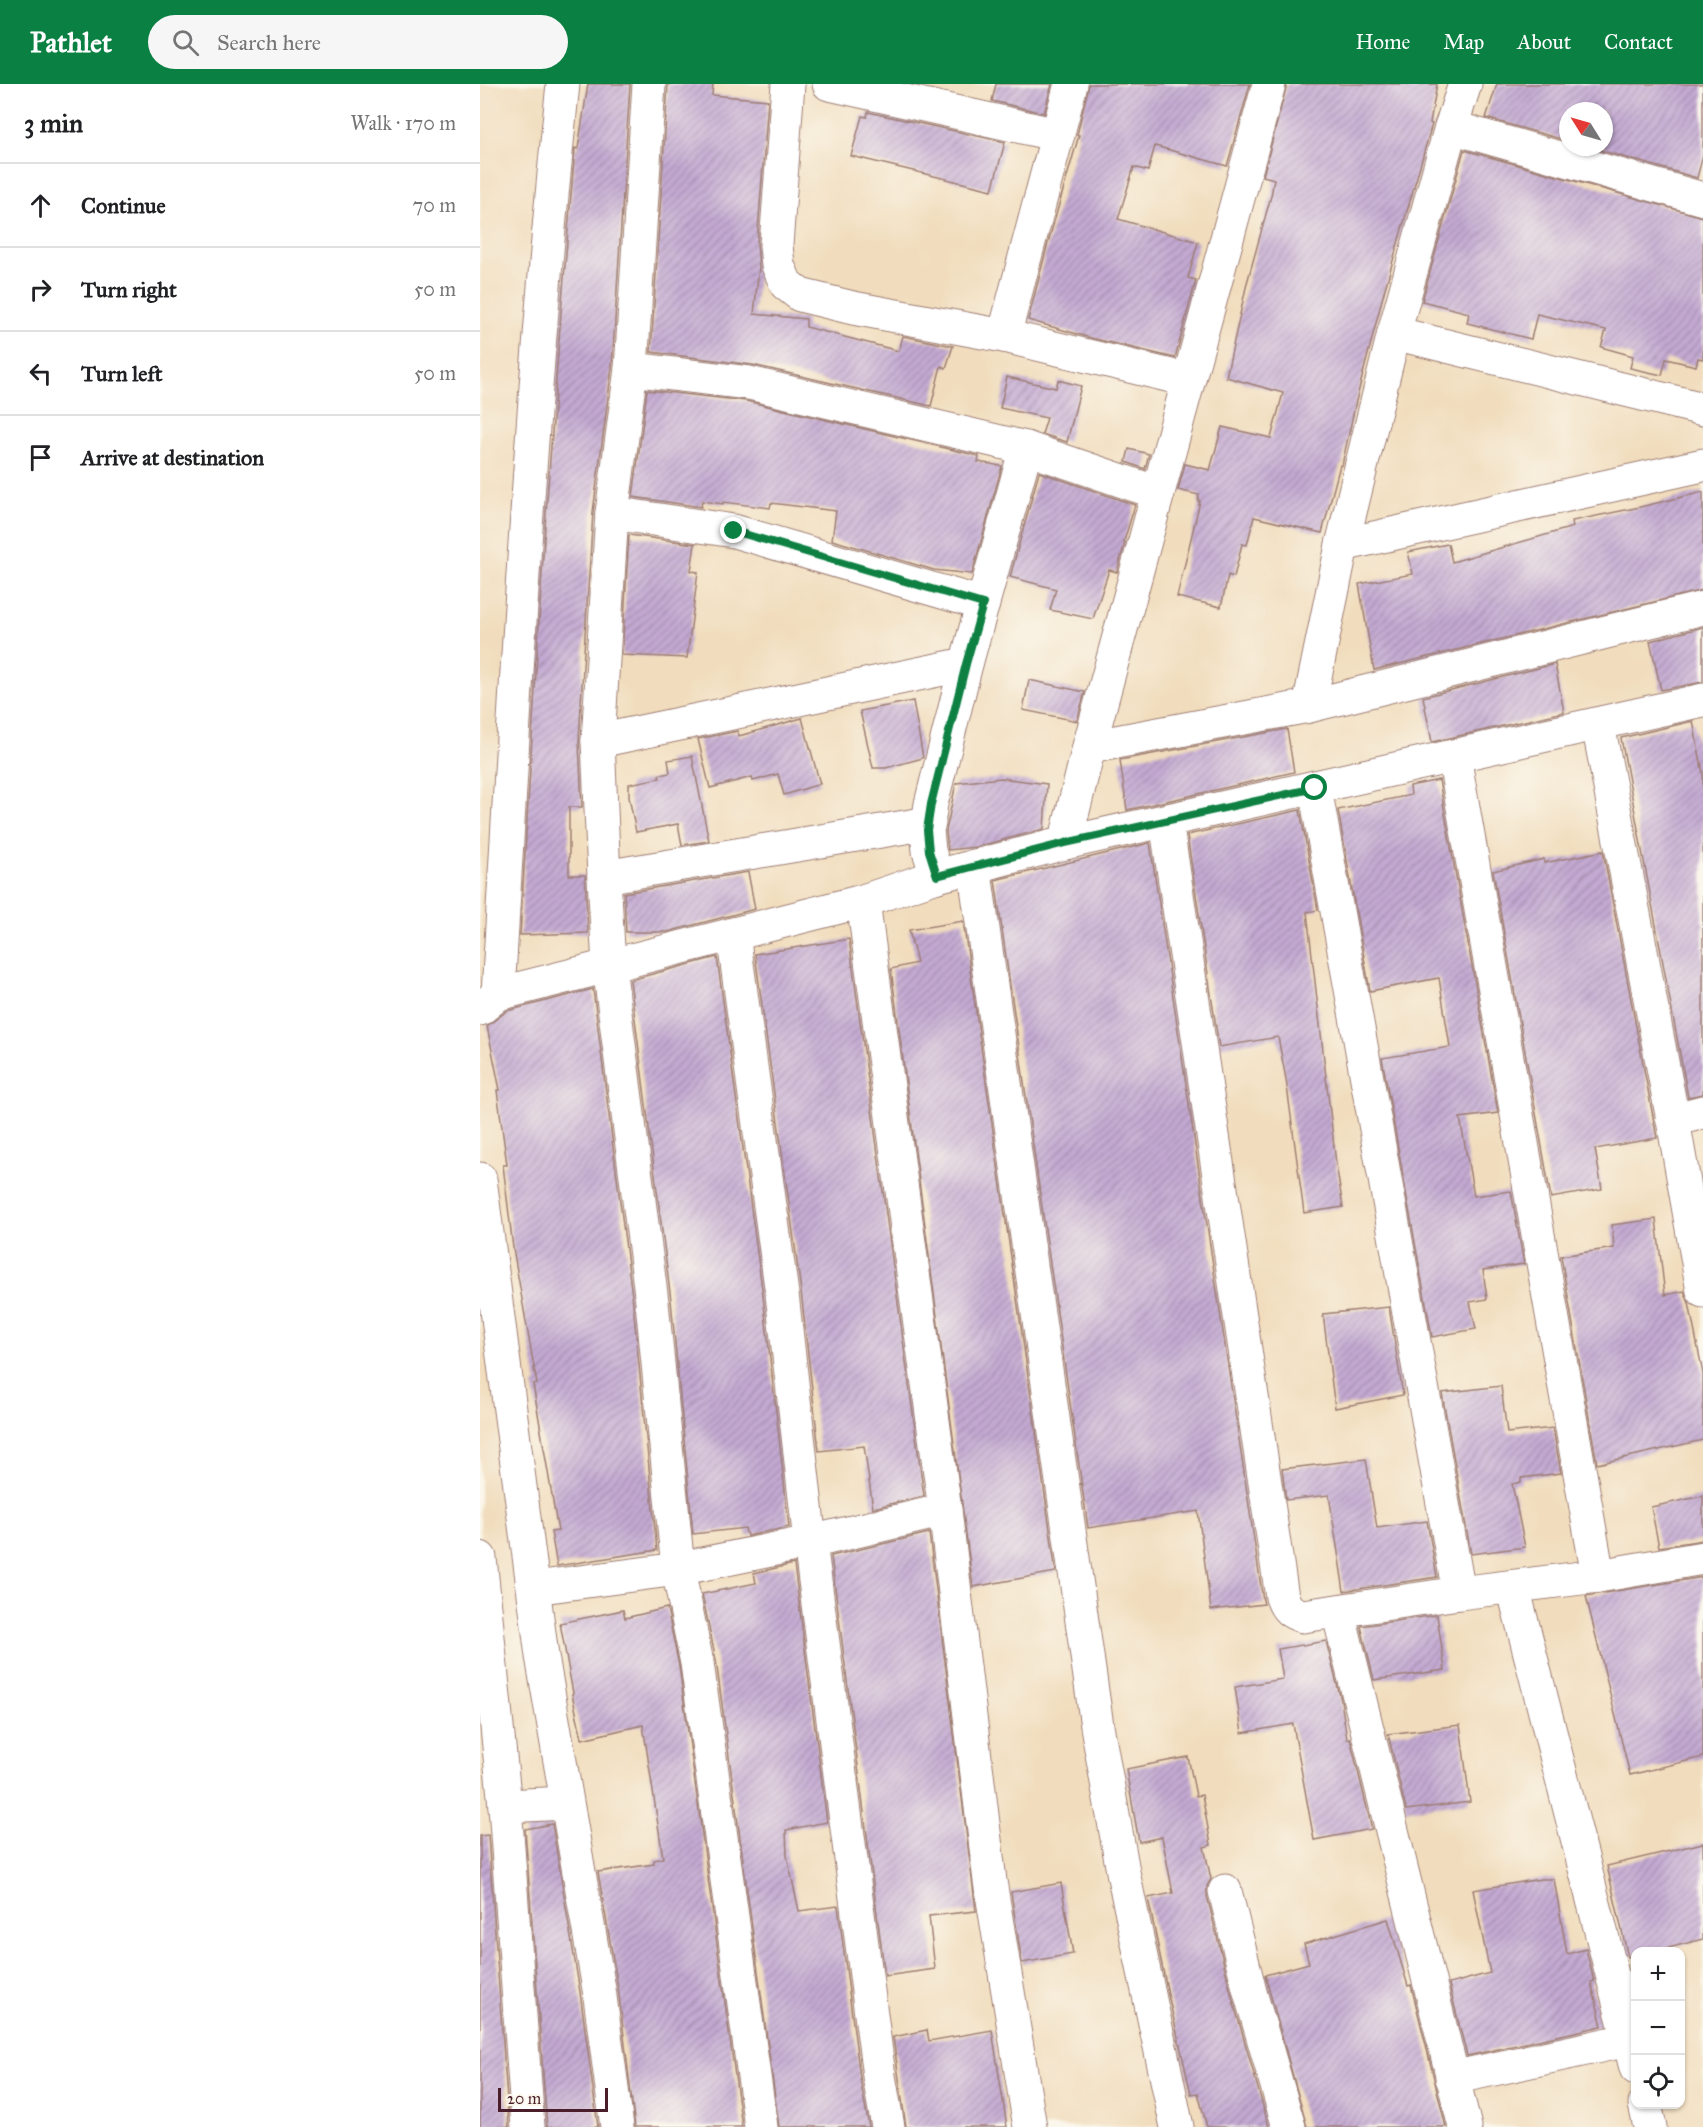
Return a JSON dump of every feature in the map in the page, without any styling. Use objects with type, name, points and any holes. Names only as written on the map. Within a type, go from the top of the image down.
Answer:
[{"type":"street","points":[[563,84],[529,470],[489,1002],[609,966],[863,901],[937,876],[1065,843],[1703,700]]},
{"type":"street","points":[[649,84],[631,369],[612,513],[598,741],[604,877],[609,966],[652,1302],[678,1569],[697,1663],[761,2127]]},
{"type":"street","points":[[788,84],[776,245],[778,265],[786,284],[800,295],[853,308],[1004,336],[1188,380]]},
{"type":"street","points":[[829,84],[1058,135]]},
{"type":"street","points":[[1004,336],[1071,84]]},
{"type":"street","points":[[1065,843],[1269,84]]},
{"type":"street","points":[[1309,706],[1342,545],[1394,333],[1465,84]]},
{"type":"street","points":[[1451,127],[1703,199]]},
{"type":"street","points":[[1394,333],[1703,409]]},
{"type":"street","points":[[631,369],[749,383],[1026,448],[1158,493]]},
{"type":"street","points":[[937,876],[929,851],[928,822],[931,804],[966,664],[1026,448]]},
{"type":"street","points":[[1342,545],[1703,465]]},
{"type":"street","points":[[612,513],[734,531],[983,604]]},
{"type":"street","points":[[1089,747],[1309,706],[1703,608]]},
{"type":"street","points":[[598,741],[966,664]]},
{"type":"street","points":[[1598,724],[1688,1116],[1703,1291]]},
{"type":"street","points":[[1454,756],[1598,1576]]},
{"type":"street","points":[[1315,788],[1459,1593]]},
{"type":"street","points":[[1166,821],[1282,1597],[1286,1607],[1293,1614],[1303,1616],[1459,1593],[1598,1576],[1703,1558]]},
{"type":"street","points":[[604,877],[928,822]]},
{"type":"street","points":[[974,866],[1097,1726],[1124,1876],[1177,2127]]},
{"type":"street","points":[[863,901],[945,1510],[990,1881],[1030,2127]]},
{"type":"street","points":[[733,934],[782,1294],[810,1542],[879,2076],[888,2127]]},
{"type":"street","points":[[480,1179],[542,1656],[599,1989],[617,2127]]},
{"type":"street","points":[[534,1588],[678,1569],[810,1542],[945,1510]]},
{"type":"street","points":[[480,1558],[505,1806],[528,2127]]},
{"type":"street","points":[[1513,1587],[1631,2050]]},
{"type":"street","points":[[1338,1611],[1464,2127]]},
{"type":"street","points":[[505,1806],[566,1803]]},
{"type":"street","points":[[1225,1891],[1250,1992],[1289,2127]]},
{"type":"street","points":[[1452,2078],[1631,2054]]},
{"type":"street","points":[[1646,2109],[1650,2127]]},
{"type":"building","points":[[588,84],[630,84],[612,367],[593,512],[579,742],[582,807],[569,807],[569,875],[585,875],[588,933],[520,935],[544,540],[561,313],[575,148],[578,149]]},
{"type":"building","points":[[668,84],[713,84],[712,95],[768,100],[757,244],[759,267],[754,314],[806,319],[806,327],[899,351],[903,336],[953,346],[946,368],[941,366],[931,406],[753,365],[651,352]]},
{"type":"building","points":[[996,84],[1052,84],[1044,113],[992,101]]},
{"type":"building","points":[[1089,84],[1250,84],[1227,166],[1155,146],[1148,171],[1134,167],[1118,219],[1198,242],[1188,278],[1196,280],[1175,358],[1028,320],[1079,135],[1077,135]]},
{"type":"building","points":[[1287,84],[1437,84],[1430,123],[1432,124],[1384,292],[1342,465],[1340,465],[1322,533],[1254,517],[1247,545],[1242,544],[1234,577],[1228,575],[1221,607],[1177,597],[1200,501],[1198,501],[1199,495],[1178,490],[1185,464],[1210,470],[1222,427],[1271,438],[1283,393],[1226,377],[1247,283],[1271,196],[1274,179],[1263,176]]},
{"type":"building","points":[[1497,84],[1703,84],[1703,155],[1697,178],[1613,154],[1613,102],[1559,102],[1559,138],[1486,118]]},
{"type":"building","points":[[868,112],[1005,142],[992,190],[851,156],[862,116],[867,117]]},
{"type":"building","points":[[1464,150],[1703,217],[1703,359],[1698,358],[1696,366],[1666,359],[1662,375],[1630,368],[1633,356],[1601,347],[1606,330],[1537,314],[1531,339],[1467,323],[1469,313],[1422,301]]},
{"type":"building","points":[[1007,377],[1056,388],[1058,380],[1081,386],[1067,442],[1042,434],[1047,418],[1000,408]]},
{"type":"building","points":[[647,390],[746,401],[979,456],[978,462],[1002,466],[972,574],[934,570],[832,540],[836,511],[771,503],[770,508],[702,501],[701,507],[633,497]]},
{"type":"building","points":[[1129,449],[1149,454],[1145,469],[1126,462]]},
{"type":"building","points":[[1039,472],[1135,505],[1117,572],[1109,570],[1093,619],[1050,610],[1056,589],[1010,577]]},
{"type":"building","points":[[1703,492],[1703,590],[1374,670],[1359,584],[1413,574],[1408,552],[1448,544],[1452,562],[1573,527],[1572,521]]},
{"type":"building","points":[[629,535],[695,544],[691,571],[698,572],[687,658],[622,655]]},
{"type":"building","points":[[1703,627],[1703,682],[1661,690],[1650,641]]},
{"type":"building","points":[[1555,664],[1564,712],[1432,742],[1423,697]]},
{"type":"building","points":[[1029,680],[1085,692],[1077,721],[1023,710]]},
{"type":"building","points":[[913,701],[923,758],[886,768],[873,768],[860,711]]},
{"type":"building","points":[[802,718],[820,784],[784,795],[778,774],[753,781],[752,777],[710,788],[698,739],[738,731],[739,736]]},
{"type":"building","points":[[1693,721],[1703,773],[1703,1094],[1688,1097],[1621,738]]},
{"type":"building","points":[[1287,729],[1294,772],[1127,810],[1120,760]]},
{"type":"building","points":[[692,756],[709,841],[682,845],[678,824],[636,832],[629,797],[629,784],[660,778],[659,775],[670,773],[668,760]]},
{"type":"building","points":[[1001,778],[1047,784],[1044,829],[976,847],[948,850],[946,831],[956,783]]},
{"type":"building","points":[[1439,780],[1498,1113],[1460,1118],[1474,1196],[1511,1191],[1524,1264],[1483,1270],[1487,1299],[1470,1302],[1476,1329],[1432,1337],[1382,1058],[1450,1047],[1439,978],[1370,991],[1338,810],[1411,795],[1410,786]]},
{"type":"building","points":[[1300,810],[1318,910],[1307,912],[1343,1207],[1304,1213],[1278,1037],[1219,1047],[1187,835]]},
{"type":"building","points":[[1150,843],[1264,1604],[1211,1610],[1198,1511],[1088,1528],[995,880]]},
{"type":"building","points":[[1603,851],[1657,1138],[1595,1149],[1602,1189],[1551,1198],[1493,871],[1544,859],[1544,863]]},
{"type":"building","points":[[748,872],[755,909],[667,932],[626,932],[624,893]]},
{"type":"building","points":[[963,921],[1056,1572],[973,1587],[891,969],[917,963],[909,930]]},
{"type":"building","points":[[849,939],[924,1496],[873,1508],[864,1446],[819,1451],[801,1291],[755,954]]},
{"type":"building","points":[[717,957],[763,1296],[789,1527],[747,1536],[745,1528],[693,1534],[671,1300],[630,980]]},
{"type":"building","points":[[593,989],[633,1304],[657,1550],[557,1566],[551,1532],[558,1531],[533,1384],[537,1384],[513,1248],[503,1165],[507,1165],[497,1090],[500,1090],[487,1026],[507,1011]]},
{"type":"building","points":[[1656,1219],[1665,1295],[1684,1291],[1689,1303],[1703,1374],[1703,1440],[1597,1464],[1561,1256],[1614,1248],[1612,1225]]},
{"type":"building","points":[[1389,1307],[1403,1395],[1335,1408],[1323,1314]]},
{"type":"building","points":[[1501,1386],[1507,1433],[1553,1428],[1561,1473],[1521,1478],[1521,1482],[1512,1484],[1525,1547],[1471,1554],[1442,1393]]},
{"type":"building","points":[[1366,1459],[1377,1528],[1427,1521],[1437,1577],[1344,1591],[1329,1495],[1286,1500],[1282,1469]]},
{"type":"building","points":[[1703,1496],[1703,1540],[1659,1547],[1651,1507]]},
{"type":"building","points":[[929,1533],[976,1911],[929,1916],[935,1969],[885,1976],[831,1556]]},
{"type":"building","points":[[794,1564],[827,1822],[786,1830],[787,1856],[799,1911],[838,1906],[860,2078],[869,2127],[779,2127],[716,1660],[702,1594],[756,1583],[754,1573]]},
{"type":"building","points":[[1703,1577],[1703,1757],[1630,1775],[1586,1596]]},
{"type":"building","points":[[667,1608],[679,1666],[742,2127],[635,2127],[618,1987],[598,1872],[654,1864],[654,1860],[663,1858],[643,1725],[582,1739],[560,1623],[623,1610],[625,1618]]},
{"type":"building","points":[[1437,1615],[1445,1670],[1374,1680],[1361,1626]]},
{"type":"building","points":[[1326,1641],[1341,1700],[1347,1739],[1350,1738],[1372,1829],[1314,1840],[1293,1724],[1242,1733],[1235,1687],[1283,1679],[1278,1649]]},
{"type":"building","points":[[1460,1725],[1470,1802],[1406,1810],[1388,1734]]},
{"type":"building","points":[[1188,1757],[1196,1796],[1202,1795],[1211,1845],[1204,1847],[1211,1879],[1207,1886],[1207,1896],[1232,1997],[1269,2127],[1207,2127],[1198,2093],[1191,2094],[1168,1994],[1148,1898],[1173,1893],[1162,1837],[1139,1842],[1126,1769]]},
{"type":"building","points":[[552,1824],[580,1992],[598,2127],[547,2127],[525,1829]]},
{"type":"building","points":[[488,1835],[509,2127],[480,2127],[480,1836]]},
{"type":"building","points":[[1703,1843],[1703,1939],[1672,1947],[1631,1947],[1631,1957],[1628,1957],[1607,1866]]},
{"type":"building","points":[[1554,1879],[1567,1954],[1586,1949],[1594,1981],[1591,1982],[1602,2026],[1467,2056],[1449,1984],[1490,1973],[1473,1890]]},
{"type":"building","points":[[1061,1883],[1073,1954],[1022,1963],[1011,1892]]},
{"type":"building","points":[[1388,1919],[1408,1986],[1411,1985],[1446,2127],[1307,2127],[1265,1975],[1309,1963],[1304,1944]]},
{"type":"building","points":[[927,2030],[929,2041],[992,2030],[1007,2127],[906,2127],[893,2037]]},
{"type":"route","points":[[734,531],[983,604],[931,804],[927,830],[929,851],[937,876],[1065,843],[1315,788]]}]
